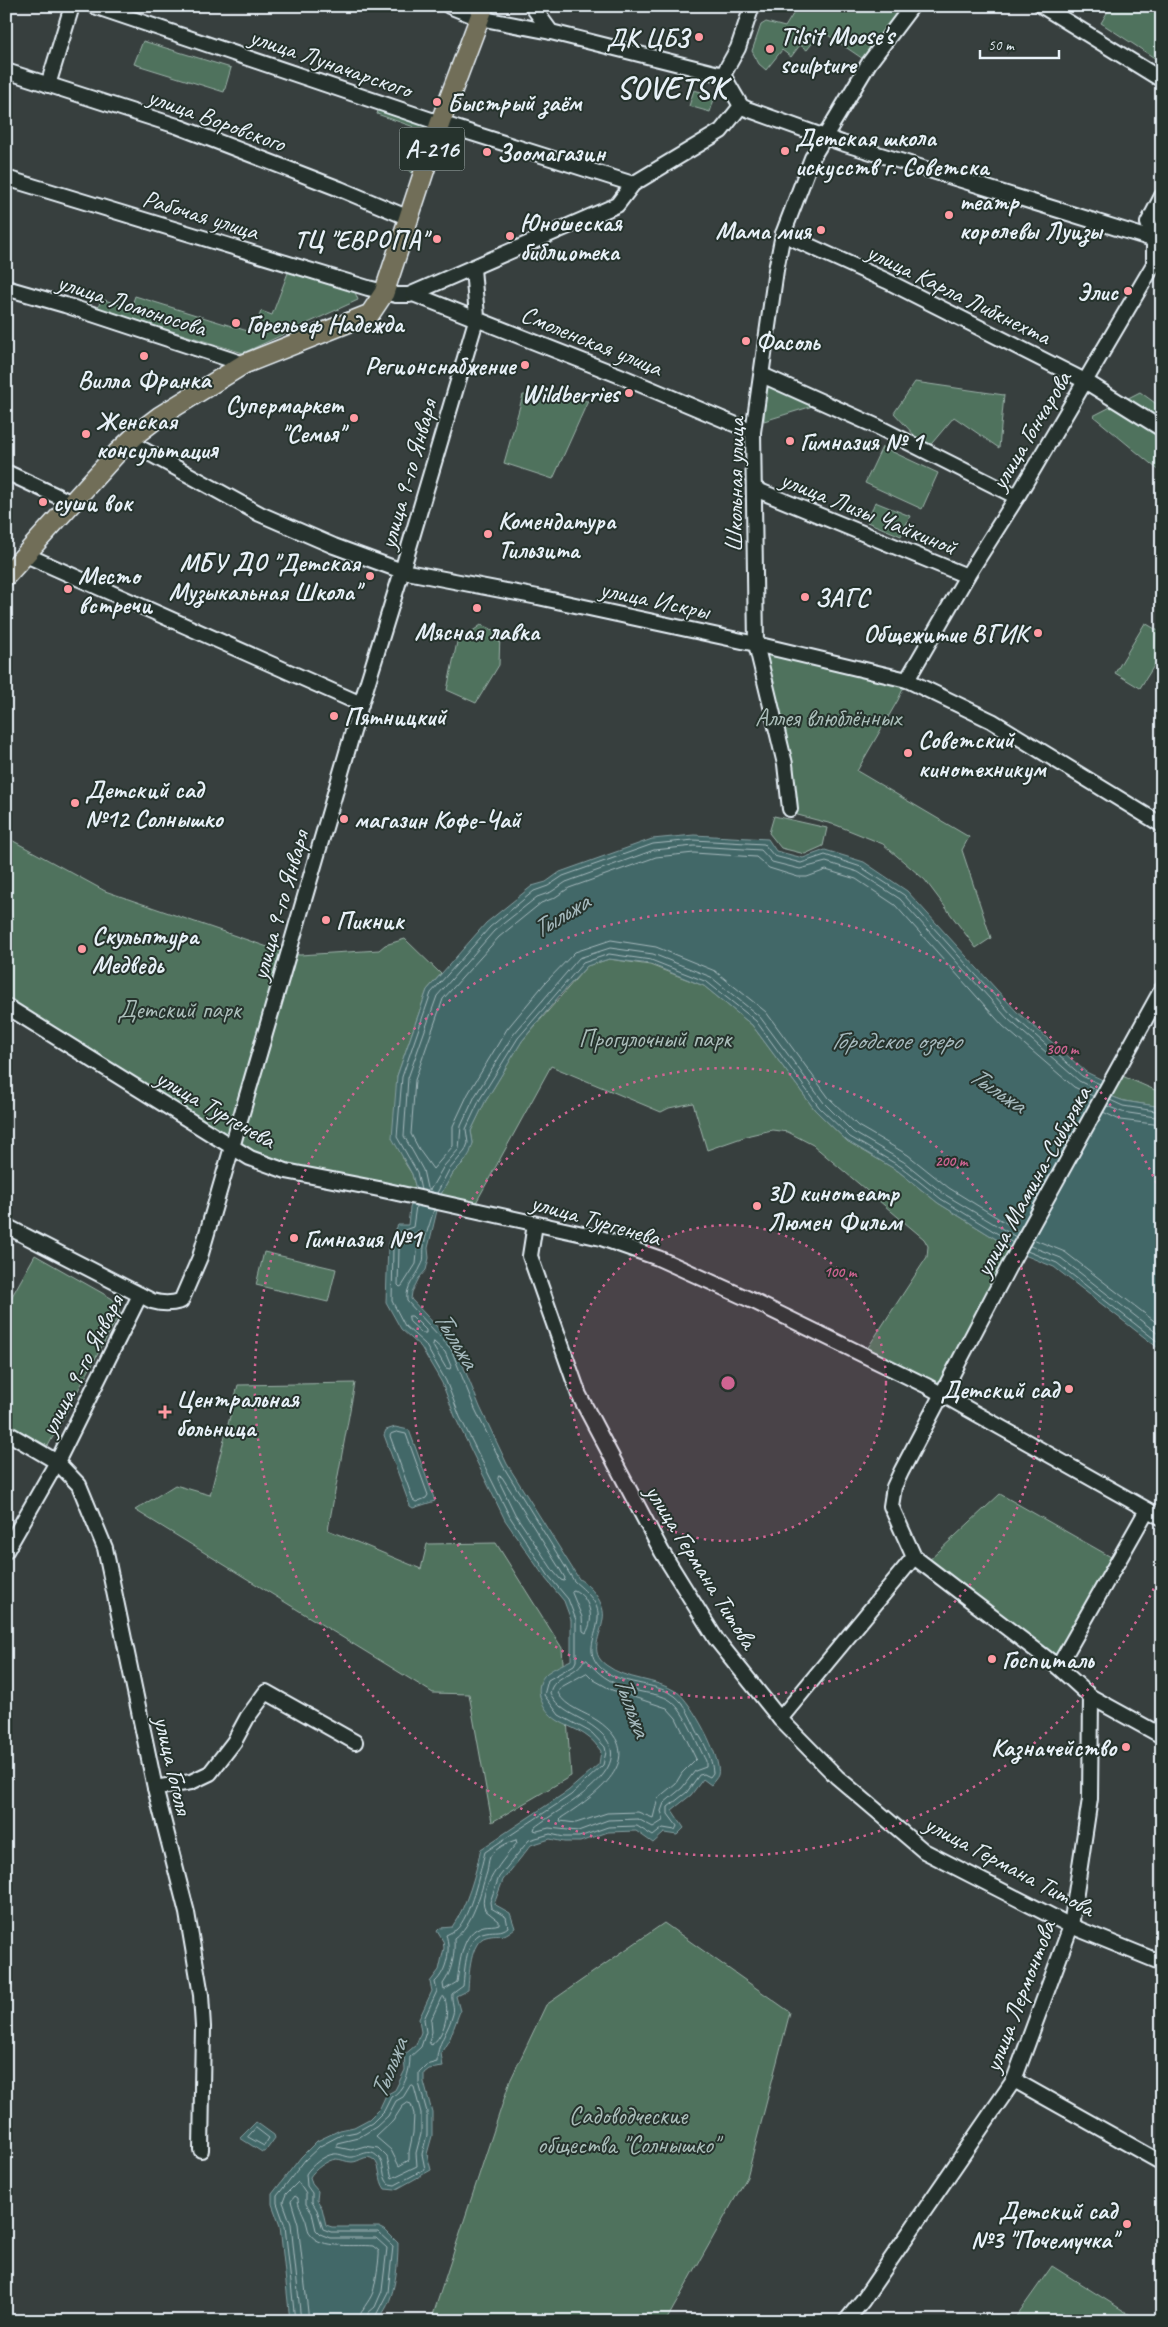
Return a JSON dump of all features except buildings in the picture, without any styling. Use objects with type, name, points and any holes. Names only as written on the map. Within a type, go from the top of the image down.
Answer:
[{"type":"main road","name":"А-216","points":[[370,314],[384,293],[440,123],[482,12]]},
{"type":"main road","points":[[6,576],[128,442],[160,416],[244,364],[370,314]]},
{"type":"street","points":[[48,86],[72,6]]},
{"type":"street","name":"улица Луначарского","points":[[94,6],[440,123],[633,184]]},
{"type":"street","points":[[449,6],[482,12],[551,32],[723,75],[741,106],[824,137],[1158,241]]},
{"type":"street","points":[[532,6],[551,32]]},
{"type":"street","points":[[723,75],[738,48],[752,6]]},
{"type":"street","name":"Школьная улица","points":[[790,809],[785,764],[756,644],[753,432],[776,270],[784,234],[812,158],[870,63],[912,6]]},
{"type":"street","points":[[1042,6],[1162,80]]},
{"type":"street","name":"улица Воровского","points":[[6,71],[177,126],[276,163],[409,218]]},
{"type":"street","points":[[370,314],[411,294],[617,205],[633,184],[721,131],[741,106]]},
{"type":"street","name":"Рабочая улица","points":[[6,178],[384,293],[411,294]]},
{"type":"street","name":"улица Гончарова","points":[[907,680],[967,576],[1018,497],[1154,264],[1158,241],[1148,223],[1162,196]]},
{"type":"street","name":"улица Карла Либкнехта","points":[[784,234],[887,281],[1085,381],[1162,429]]},
{"type":"street","points":[[473,268],[477,317]]},
{"type":"street","name":"улица Ломоносова","points":[[6,288],[65,305],[244,364]]},
{"type":"street","name":"Смоленская улица","points":[[411,294],[477,317],[753,432]]},
{"type":"street","name":"улица 9-го Января","points":[[6,1551],[57,1462],[140,1295],[164,1304],[181,1301],[200,1257],[361,704],[477,317]]},
{"type":"street","points":[[762,374],[878,427],[1018,497]]},
{"type":"street","name":"улица Искры","points":[[128,442],[260,514],[334,546],[402,571],[538,597],[756,644],[907,680],[992,721],[1162,825]]},
{"type":"street","points":[[6,472],[72,503]]},
{"type":"street","name":"улица Лизы Чайкиной","points":[[755,490],[967,576]]},
{"type":"street","points":[[26,555],[361,704]]},
{"type":"street","name":"улица Мамина-Сибиряка","points":[[914,1557],[891,1506],[894,1488],[1008,1268],[1162,989]]},
{"type":"street","name":"улица Тургенева","points":[[6,1006],[250,1158],[286,1171],[601,1238],[658,1258],[753,1301],[943,1395],[1162,1518]]},
{"type":"street","name":"улица Германа Титова","points":[[535,1224],[530,1256],[579,1396],[662,1552],[716,1639],[780,1720],[837,1777],[924,1851],[1071,1926],[1162,1963]]},
{"type":"street","points":[[6,1226],[140,1295]]},
{"type":"street","name":"улица Гоголя","points":[[6,1432],[57,1462],[79,1485],[105,1548],[155,1788],[187,1913],[201,1995],[203,2027],[201,2150]]},
{"type":"street","points":[[1058,1666],[1147,1510]]},
{"type":"street","points":[[780,1720],[914,1557],[1058,1666],[1091,1697],[1162,1736]]},
{"type":"street","points":[[155,1788],[191,1782],[210,1773],[234,1742],[247,1718],[266,1692],[355,1742]]},
{"type":"street","name":"улица Лермонтова","points":[[846,2321],[863,2300],[1014,2080],[1071,1926],[1090,1799],[1091,1697]]},
{"type":"street","points":[[1014,2080],[1162,2163]]},
{"type":"green space","points":[[798,6],[912,6],[869,63],[822,31],[807,50],[800,45],[791,57],[782,50],[766,70],[759,64],[752,51],[761,25],[766,22],[785,27]]},
{"type":"green space","points":[[1111,6],[1151,6],[1162,13],[1162,49],[1156,59],[1101,23]]},
{"type":"green space","points":[[143,41],[231,68],[224,92],[134,64]]},
{"type":"green space","points":[[694,90],[715,96],[710,112],[689,106]]},
{"type":"green space","points":[[379,108],[434,126],[418,176],[411,172],[405,161],[405,155],[414,127],[377,114]]},
{"type":"green space","points":[[289,270],[355,292],[358,300],[243,353],[98,308],[101,299],[131,308],[135,296],[254,333],[261,311],[272,315]]},
{"type":"green space","points":[[765,382],[816,405],[764,421]]},
{"type":"green space","points":[[915,382],[1004,395],[999,448],[954,417],[927,449],[894,413]]},
{"type":"green space","points":[[1140,392],[1162,408],[1162,473],[1093,416]]},
{"type":"green space","points":[[523,395],[588,401],[553,479],[504,463]]},
{"type":"green space","points":[[882,447],[938,473],[922,509],[865,483]]},
{"type":"green space","points":[[875,502],[910,516],[901,536],[867,522]]},
{"type":"green space","points":[[1145,623],[1162,633],[1162,653],[1140,688],[1115,673]]},
{"type":"green space","points":[[481,625],[500,633],[499,665],[476,703],[447,690],[457,642]]},
{"type":"green space","name":"Аллея влюблённых","points":[[756,644],[907,680],[898,700],[857,771],[969,837],[962,850],[991,938],[976,948],[925,880],[883,844],[836,825],[790,813]]},
{"type":"green space","points":[[774,816],[827,828],[823,846],[805,854],[781,848],[769,833]]},
{"type":"green space","name":"Детский парк","points":[[6,837],[105,891],[288,954],[300,955],[379,950],[385,945],[405,939],[441,974],[427,990],[397,1076],[403,1160],[412,1174],[416,1189],[413,1197],[250,1158],[6,1006]]},
{"type":"green space","name":"Прогулочный парк","points":[[609,959],[650,965],[704,986],[752,1025],[815,1110],[847,1141],[898,1171],[938,1203],[1017,1252],[943,1395],[863,1355],[927,1257],[928,1246],[924,1239],[813,1145],[788,1132],[772,1130],[750,1135],[707,1150],[693,1103],[669,1108],[661,1112],[551,1066],[472,1210],[440,1203],[441,1194],[453,1173],[465,1161],[473,1143],[471,1131],[485,1102],[522,1041],[587,966]]},
{"type":"green space","points":[[1120,1075],[1162,1093],[1162,1107],[1124,1101],[1113,1097],[1111,1084]]},
{"type":"green space","points":[[264,1252],[336,1269],[328,1302],[256,1285]]},
{"type":"green space","points":[[35,1255],[111,1298],[116,1302],[120,1313],[48,1446],[6,1423],[6,1307]]},
{"type":"green space","points":[[355,1383],[328,1530],[421,1569],[427,1544],[496,1543],[562,1648],[571,1776],[492,1822],[469,1694],[433,1693],[135,1510],[175,1485],[210,1495],[238,1385]]},
{"type":"green space","points":[[1000,1494],[1118,1561],[1058,1667],[924,1565]]},
{"type":"green space","name":"Садоводческие общества \"Солнышко\"","points":[[664,1923],[790,2012],[747,2177],[666,2321],[431,2321],[510,2081],[546,2005]]},
{"type":"green space","points":[[1052,2266],[1140,2321],[1013,2321]]},
{"type":"water","name":"Городское озеро","points":[[694,835],[768,839],[776,851],[803,858],[825,850],[864,862],[907,891],[1016,1011],[1086,1072],[1111,1084],[1113,1097],[1124,1101],[1162,1107],[1162,1351],[1054,1267],[1017,1252],[938,1203],[898,1171],[847,1141],[815,1110],[752,1025],[704,986],[650,964],[609,959],[587,966],[560,995],[522,1041],[485,1102],[471,1131],[473,1143],[470,1153],[453,1173],[441,1194],[428,1248],[429,1258],[426,1270],[419,1278],[412,1292],[411,1299],[455,1346],[480,1407],[507,1464],[579,1579],[597,1596],[603,1613],[597,1644],[598,1655],[601,1660],[614,1670],[668,1687],[683,1697],[711,1744],[716,1756],[718,1775],[711,1785],[703,1779],[691,1795],[672,1810],[684,1828],[677,1835],[664,1833],[653,1843],[636,1831],[608,1832],[580,1842],[564,1842],[550,1839],[531,1845],[503,1880],[494,1904],[510,1913],[515,1928],[503,1935],[486,1937],[477,1945],[471,1960],[468,1990],[456,1996],[460,2011],[450,2038],[441,2053],[443,2067],[429,2069],[424,2073],[424,2082],[432,2112],[432,2136],[427,2154],[431,2170],[395,2190],[385,2189],[376,2162],[368,2157],[355,2162],[338,2159],[329,2161],[314,2171],[310,2177],[312,2184],[318,2191],[317,2200],[322,2208],[326,2225],[332,2227],[379,2227],[385,2230],[398,2243],[396,2274],[387,2305],[376,2321],[290,2321],[280,2226],[272,2204],[272,2194],[301,2157],[317,2141],[340,2130],[354,2127],[369,2119],[380,2108],[386,2095],[395,2090],[405,2070],[404,2055],[416,2045],[421,2032],[419,2019],[432,1991],[430,1982],[439,1970],[444,1948],[443,1941],[437,1931],[440,1928],[452,1927],[458,1918],[470,1889],[481,1849],[568,1791],[599,1764],[601,1751],[590,1738],[552,1716],[540,1698],[539,1691],[542,1679],[550,1671],[571,1660],[571,1620],[564,1601],[545,1578],[505,1520],[456,1419],[442,1383],[421,1347],[401,1329],[386,1302],[388,1245],[398,1225],[408,1225],[410,1208],[416,1189],[412,1174],[392,1138],[397,1076],[427,990],[486,923],[532,886],[546,882],[560,872],[652,839]]},
{"type":"water","points":[[395,1427],[409,1430],[435,1501],[413,1508],[410,1506],[384,1435],[386,1430]]},
{"type":"water","points":[[256,2122],[274,2135],[275,2138],[265,2152],[240,2138]]},
{"type":"place","name":"ДК ЦБЗ","points":[[699,37]]},
{"type":"place","name":"Tilsit Moose's sculpture","points":[[770,49]]},
{"type":"place","name":"Быстрый заём","points":[[437,102]]},
{"type":"place","name":"Детская школа искусств г. Советска","points":[[785,151]]},
{"type":"place","name":"Зоомагазин","points":[[487,152]]},
{"type":"place","name":"театр королевы Луизы","points":[[949,215]]},
{"type":"place","name":"Мама мия","points":[[821,230]]},
{"type":"place","name":"Юношеская библиотека","points":[[510,236]]},
{"type":"place","name":"ТЦ \"ЕВРОПА\"","points":[[437,239]]},
{"type":"place","name":"Элис","points":[[1128,291]]},
{"type":"place","name":"Горельеф Надежда","points":[[236,323]]},
{"type":"place","name":"Фасоль","points":[[746,341]]},
{"type":"place","name":"Вилла Франка","points":[[144,356]]},
{"type":"place","name":"Регионснабжение","points":[[525,365]]},
{"type":"place","name":"Wildberries","points":[[629,393]]},
{"type":"place","name":"Супермаркет \"Семья\"","points":[[354,418]]},
{"type":"place","name":"Женская консультация","points":[[86,434]]},
{"type":"place","name":"Гимназия № 1","points":[[790,441]]},
{"type":"place","name":"суши вок","points":[[43,502]]},
{"type":"place","name":"Комендатура Тильзита","points":[[488,534]]},
{"type":"place","name":"МБУ ДО \"Детская Музыкальная Школа\"","points":[[370,576]]},
{"type":"place","name":"Место встречи","points":[[68,589]]},
{"type":"place","name":"ЗАГС","points":[[805,597]]},
{"type":"place","name":"Мясная лавка","points":[[477,608]]},
{"type":"place","name":"Общежитие ВГИК","points":[[1038,633]]},
{"type":"place","name":"Пятницкий","points":[[334,716]]},
{"type":"place","name":"Советский кинотехникум","points":[[908,753]]},
{"type":"place","name":"Детский сад №12 Солнышко","points":[[75,803]]},
{"type":"place","name":"магазин Кофе-Чай","points":[[344,819]]},
{"type":"place","name":"Пикник","points":[[326,920]]},
{"type":"place","name":"Скульптура Медведь","points":[[82,949]]},
{"type":"place","name":"3D кинотеатр Люмен Фильм","points":[[757,1206]]},
{"type":"place","name":"Гимназия №1","points":[[294,1238]]},
{"type":"place","name":"Детский сад","points":[[1069,1389]]},
{"type":"place","name":"Центральная больница","points":[[165,1412]]},
{"type":"place","name":"Госпиталь","points":[[992,1659]]},
{"type":"place","name":"Казначейство","points":[[1126,1747]]},
{"type":"place","name":"Детский сад №3 \"Почемучка\"","points":[[1127,2224]]},
{"type":"district","name":"SOVETSK","points":[[672,88]]},
{"type":"water label","name":"Тыльжа","points":[[560,915]]},
{"type":"water label","name":"Тыльжа","points":[[998,1089]]},
{"type":"water label","name":"Тыльжа","points":[[457,1339]]},
{"type":"water label","name":"Тыльжа","points":[[633,1706]]},
{"type":"water label","name":"Тыльжа","points":[[388,2068]]}]
